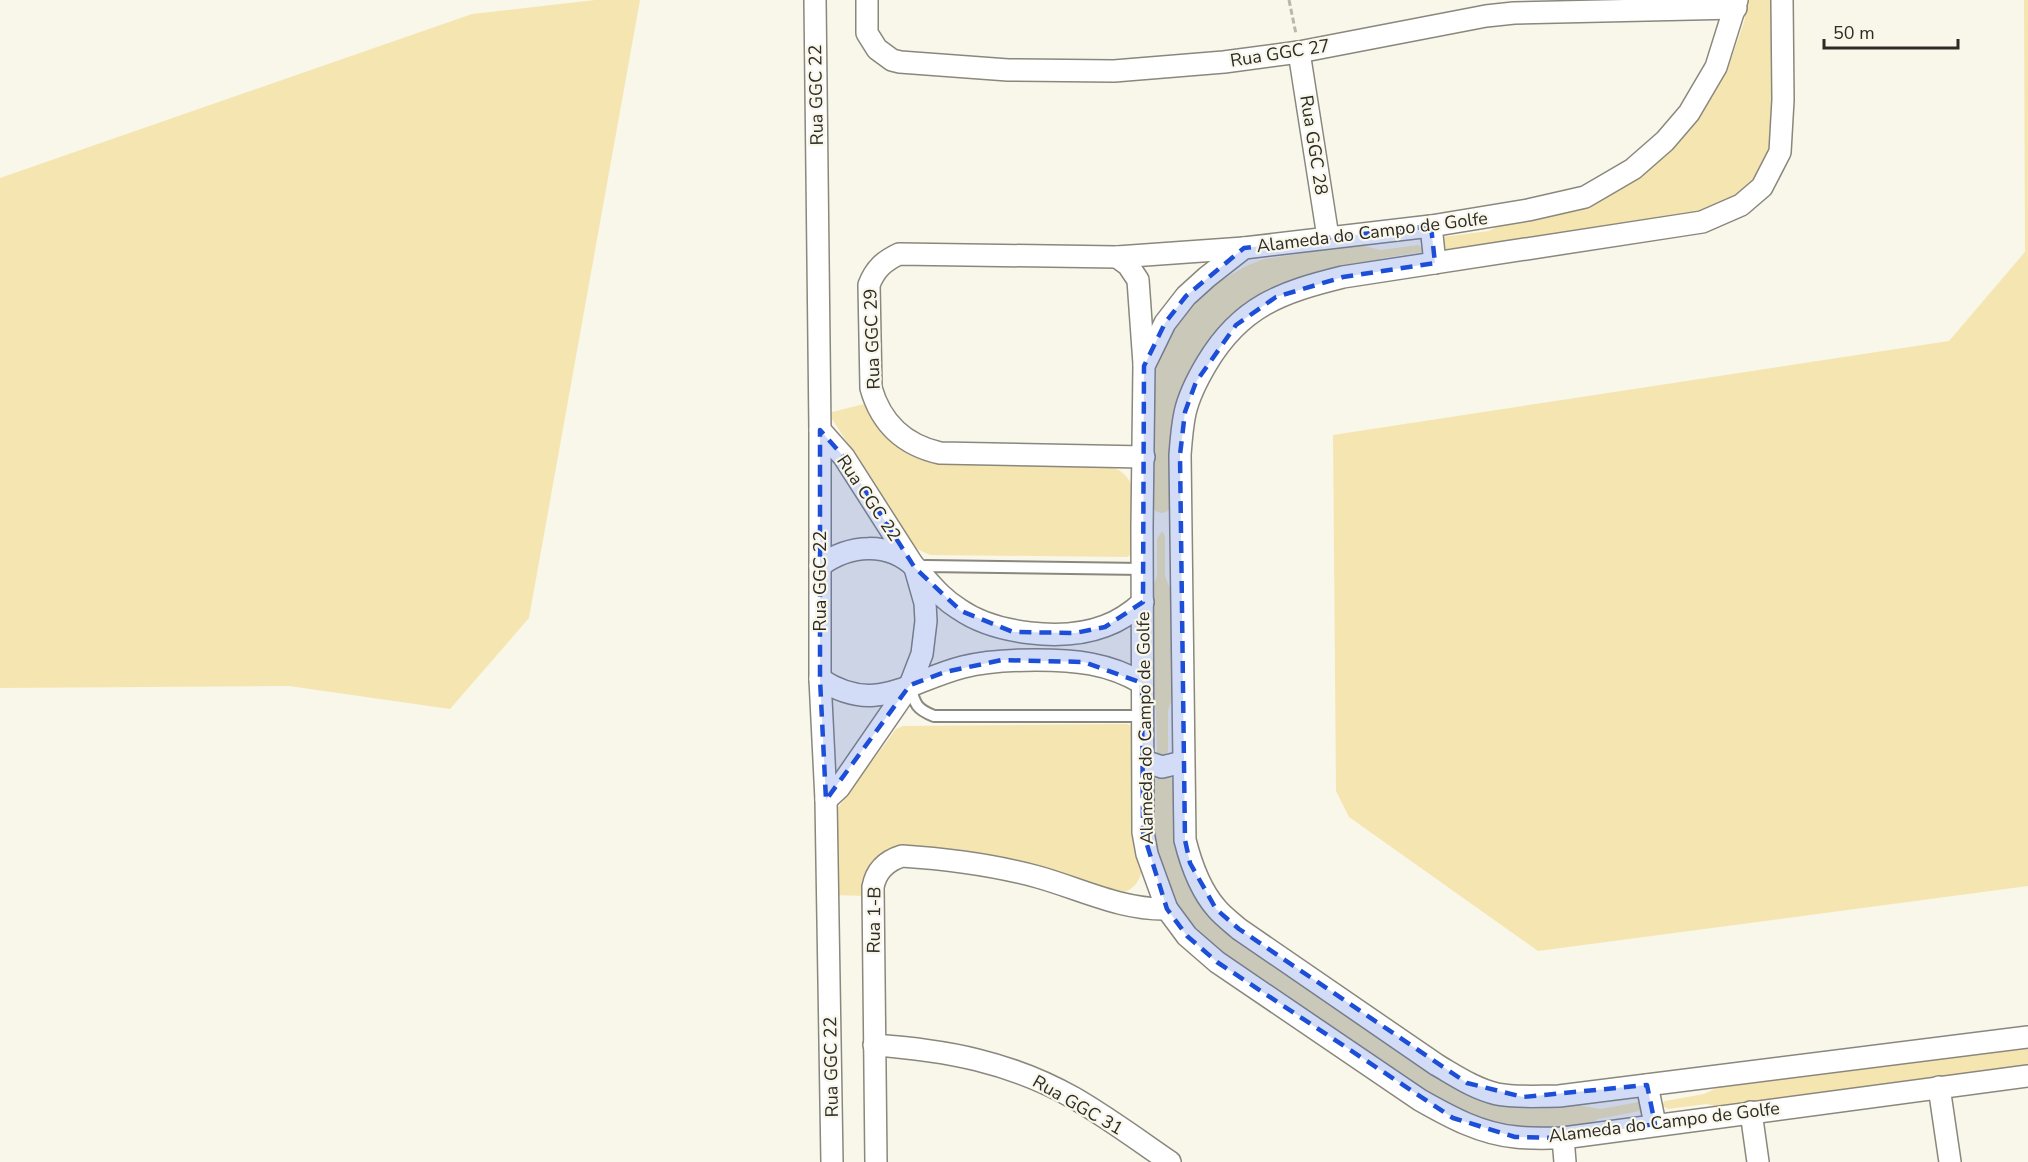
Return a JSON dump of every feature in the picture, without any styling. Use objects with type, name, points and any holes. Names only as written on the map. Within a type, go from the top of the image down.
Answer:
[{"type":"street","name":"Rua GGC 22","points":[[815,0],[820,430],[820,679],[826,800],[832,1162]]},
{"type":"street","name":"Rua GGC 27","points":[[867,0],[867,33],[871,42],[884,55],[900,62],[1008,70],[1113,71],[1191,66],[1299,52],[1486,16],[1736,4]]},
{"type":"street","name":"Alameda do Campo de Golfe","points":[[1782,0],[1783,100],[1780,152],[1762,187],[1741,205],[1702,222],[1343,277],[1311,285],[1276,297],[1257,308],[1236,325],[1215,349],[1196,382],[1185,412],[1180,455],[1179,527],[1185,840],[1190,863],[1216,909],[1248,935],[1437,1065],[1467,1083],[1496,1094],[1523,1097],[1559,1096],[2028,1037]]},
{"type":"street","name":"Alameda do Campo de Golfe","points":[[1736,4],[1716,67],[1689,113],[1665,141],[1633,170],[1585,197],[1528,210],[1431,226],[1244,248],[1186,296],[1166,323],[1144,366],[1143,832],[1150,862],[1167,909],[1186,936],[1217,962],[1420,1100],[1453,1118],[1484,1131],[1515,1137],[1563,1138],[2028,1076]]},
{"type":"street","name":"Rua GGC 28","points":[[1299,52],[1328,237]]},
{"type":"street","points":[[1431,226],[1435,263]]},
{"type":"street","name":"Rua GGC 29","points":[[1144,457],[940,453],[927,450],[904,439],[886,421],[874,399],[871,388],[869,285],[876,271],[889,258],[898,254],[1117,257],[1244,248]]},
{"type":"street","points":[[1117,257],[1128,265],[1138,280],[1144,366]]},
{"type":"street","name":"Rua CGC 22","points":[[820,430],[844,457],[915,568],[936,591],[961,611],[995,627],[1013,632],[1060,634],[1090,631],[1119,620],[1143,602]]},
{"type":"street","points":[[1142,527],[1161,521],[1179,527]]},
{"type":"street","points":[[820,566],[838,554],[860,548],[872,548],[896,554],[915,568]]},
{"type":"street","name":"Rua CGC 22","points":[[826,800],[839,788],[910,686],[922,654],[926,621],[925,603],[915,568]]},
{"type":"street","points":[[820,679],[841,691],[864,696],[888,694],[954,669],[1002,660],[1084,662],[1117,670],[1142,683]]},
{"type":"street","points":[[1144,761],[1162,767],[1184,762]]},
{"type":"street","name":"Rua 1-B","points":[[876,1162],[873,887],[882,867],[902,856],[1002,868],[1071,887],[1130,907],[1167,909]]},
{"type":"street","name":"Rua GGC 31","points":[[874,1045],[927,1049],[960,1055],[1024,1074],[1095,1110],[1170,1162]]},
{"type":"street","points":[[1647,1085],[1655,1124]]},
{"type":"street","points":[[1939,1087],[1950,1162]]},
{"type":"street","points":[[1751,1112],[1758,1162]]},
{"type":"street","points":[[1563,1138],[1566,1162]]},
{"type":"lane","points":[[915,568],[926,566],[1143,569]]},
{"type":"lane","points":[[910,686],[914,702],[921,711],[934,716],[1142,716]]},
{"type":"path","points":[[1289,0],[1299,52]]},
{"type":"highlighted area","points":[[1431,226],[1435,263],[1343,277],[1276,297],[1236,325],[1196,382],[1185,412],[1180,455],[1185,840],[1190,863],[1216,909],[1239,929],[1467,1083],[1523,1097],[1647,1085],[1655,1124],[1563,1138],[1515,1137],[1453,1118],[1217,962],[1187,936],[1167,909],[1143,832],[1142,683],[1084,662],[1002,660],[945,672],[910,685],[826,800],[820,679],[820,430],[844,457],[915,568],[961,611],[1013,632],[1075,633],[1105,627],[1143,602],[1144,366],[1165,323],[1186,296],[1244,248]]},
{"type":"shaded area","points":[[595,0],[640,0],[529,618],[450,709],[289,686],[0,688],[0,178],[472,14]]},
{"type":"shaded area","points":[[1748,0],[1772,0],[1774,120],[1771,148],[1751,186],[1718,209],[1503,246],[1487,244],[1446,249],[1439,245],[1443,237],[1489,231],[1500,225],[1568,211],[1700,115],[1727,71],[1744,22]]},
{"type":"shaded area","points":[[2024,0],[2028,0],[2028,886],[1538,951],[1349,817],[1336,791],[1333,435],[1949,341],[2025,252]]},
{"type":"shaded area","points":[[1360,245],[1381,250],[1418,245],[1424,249],[1422,252],[1383,258],[1363,267],[1296,280],[1202,353],[1172,507],[1164,513],[1156,511],[1151,506],[1151,383],[1165,345],[1186,311],[1214,285],[1246,266],[1264,259]]},
{"type":"shaded area","points":[[864,404],[878,427],[894,443],[914,453],[940,461],[1110,467],[1118,470],[1127,477],[1133,488],[1132,554],[1127,557],[930,555],[915,548],[832,419],[832,412]]},
{"type":"shaded area","points":[[1162,531],[1165,536],[1165,576],[1171,591],[1174,694],[1168,710],[1168,751],[1164,756],[1157,753],[1156,710],[1151,696],[1151,592],[1157,576],[1157,539]]},
{"type":"shaded area","points":[[1128,724],[1134,729],[1142,870],[1139,879],[1129,890],[1121,893],[906,846],[864,896],[835,895],[834,813],[896,729],[903,726]]},
{"type":"shaded area","points":[[1160,776],[1169,777],[1174,782],[1176,836],[1192,887],[1500,1105],[1532,1109],[1577,1105],[1600,1109],[1639,1102],[1644,1106],[1640,1111],[1598,1119],[1581,1128],[1520,1131],[1462,1116],[1225,958],[1185,914],[1159,864],[1154,844],[1152,812],[1153,781]]},
{"type":"shaded area","points":[[2028,1047],[2028,1070],[1723,1108],[1707,1104],[1668,1109],[1661,1105],[1665,1101],[1704,1094],[1723,1085]]}]
